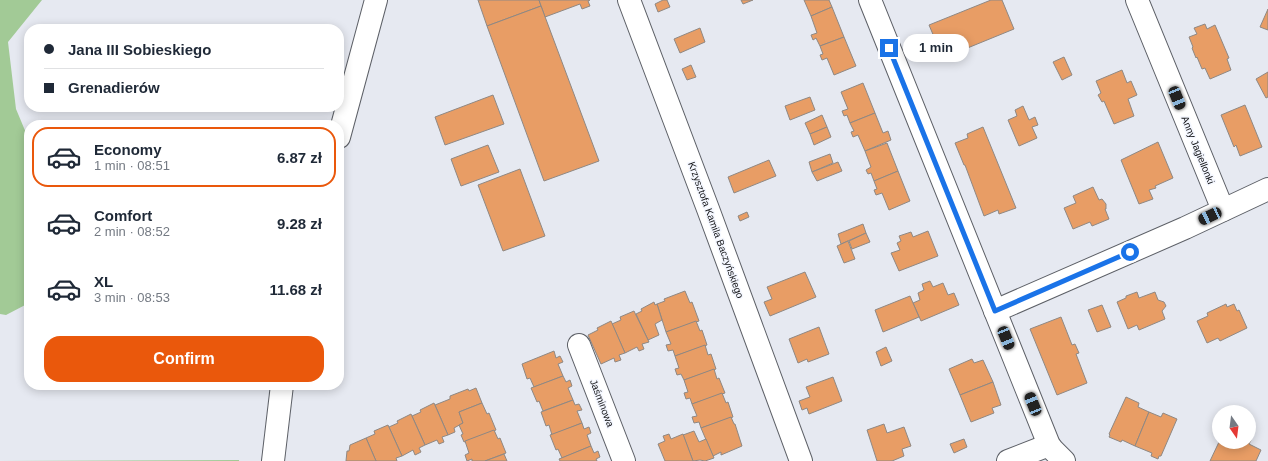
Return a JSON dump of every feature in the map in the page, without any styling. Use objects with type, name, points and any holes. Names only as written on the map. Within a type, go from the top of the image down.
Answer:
[{"type":"street","points":[[344,120],[376,0]]},
{"type":"street","name":"Krzysztofa Kamila Baczyńskiego","points":[[629,0],[801,461]]},
{"type":"street","points":[[870,0],[1049,444],[1064,461]]},
{"type":"street","name":"Anny Jagiellonki","points":[[1137,0],[1223,210]]},
{"type":"street","points":[[995,311],[1268,189]]},
{"type":"street","name":"Jaśminowa","points":[[579,345],[624,461]]},
{"type":"street","points":[[273,461],[281,390]]},
{"type":"street","points":[[1008,461],[1049,444]]},
{"type":"green space","points":[[0,0],[42,0],[8,42],[16,109],[24,128],[24,306],[6,315],[0,314]]},
{"type":"green space","points":[[239,460],[239,461],[0,461]]},
{"type":"building","points":[[478,0],[539,0],[541,6],[487,26]]},
{"type":"building","points":[[539,0],[590,0],[588,1],[590,6],[582,9],[580,4],[545,17]]},
{"type":"building","points":[[663,0],[667,0],[670,7],[658,12],[655,4]]},
{"type":"building","points":[[741,0],[753,0],[743,4]]},
{"type":"building","points":[[804,0],[829,0],[832,7],[811,16]]},
{"type":"building","points":[[991,0],[1002,0],[1014,29],[943,58],[929,25]]},
{"type":"building","points":[[541,6],[599,161],[544,181],[487,26]]},
{"type":"building","points":[[832,7],[844,37],[820,46],[816,38],[813,40],[811,35],[817,33],[811,16]]},
{"type":"building","points":[[1268,9],[1268,30],[1260,27]]},
{"type":"building","points":[[1205,24],[1207,29],[1215,25],[1229,58],[1227,59],[1231,70],[1210,79],[1205,68],[1202,69],[1197,57],[1196,58],[1189,37],[1197,34],[1194,28]]},
{"type":"building","points":[[700,28],[705,42],[680,53],[674,39]]},
{"type":"building","points":[[844,37],[856,66],[834,75],[827,58],[822,60],[820,55],[823,54],[820,46]]},
{"type":"building","points":[[1064,57],[1072,75],[1062,80],[1053,62]]},
{"type":"building","points":[[691,65],[696,77],[687,80],[682,69]]},
{"type":"building","points":[[1122,70],[1127,83],[1131,81],[1137,95],[1128,99],[1134,116],[1114,124],[1104,101],[1102,102],[1098,95],[1101,93],[1096,81]]},
{"type":"building","points":[[1268,72],[1268,97],[1266,98],[1256,79]]},
{"type":"building","points":[[863,83],[875,113],[850,123],[847,115],[844,116],[842,111],[848,109],[841,92]]},
{"type":"building","points":[[493,95],[504,124],[445,145],[435,117]]},
{"type":"building","points":[[810,97],[815,110],[790,120],[785,106]]},
{"type":"building","points":[[1245,105],[1262,147],[1240,156],[1236,145],[1234,147],[1221,115]]},
{"type":"building","points":[[1023,106],[1029,120],[1035,117],[1038,125],[1032,127],[1037,138],[1019,146],[1008,120],[1017,116],[1015,110]]},
{"type":"building","points":[[875,113],[883,133],[888,131],[891,140],[865,151],[858,135],[853,137],[851,132],[854,131],[850,123]]},
{"type":"building","points":[[822,115],[827,127],[810,134],[805,123]]},
{"type":"building","points":[[827,127],[831,137],[814,145],[810,134]]},
{"type":"building","points":[[983,127],[1016,208],[999,214],[998,210],[984,216],[955,143],[968,138],[967,134]]},
{"type":"building","points":[[1158,142],[1173,178],[1155,186],[1156,188],[1149,190],[1153,199],[1139,204],[1121,160]]},
{"type":"building","points":[[887,143],[898,171],[874,181],[871,173],[868,174],[866,170],[871,167],[865,151]]},
{"type":"building","points":[[488,145],[499,172],[461,186],[451,159]]},
{"type":"building","points":[[830,154],[833,163],[812,172],[809,162]]},
{"type":"building","points":[[769,160],[776,176],[734,193],[728,177]]},
{"type":"building","points":[[838,162],[842,171],[817,181],[812,172]]},
{"type":"building","points":[[520,169],[545,236],[503,251],[478,185]]},
{"type":"building","points":[[898,171],[910,201],[889,210],[882,193],[876,195],[874,190],[877,189],[874,181]]},
{"type":"building","points":[[1093,187],[1099,200],[1102,199],[1106,204],[1105,209],[1109,219],[1092,226],[1090,222],[1073,229],[1064,208],[1076,203],[1073,196]]},
{"type":"building","points":[[747,212],[749,217],[740,221],[738,216]]},
{"type":"building","points":[[863,224],[866,233],[841,244],[838,234]]},
{"type":"building","points":[[928,231],[938,256],[899,271],[891,253],[900,250],[897,243],[901,241],[899,236],[911,232],[913,237]]},
{"type":"building","points":[[866,233],[870,242],[852,249],[849,241]]},
{"type":"building","points":[[848,241],[855,259],[844,263],[837,246]]},
{"type":"building","points":[[805,272],[816,297],[770,316],[764,302],[772,299],[767,287]]},
{"type":"building","points":[[930,281],[933,287],[943,283],[948,295],[954,293],[959,305],[921,321],[913,303],[920,300],[918,293],[924,290],[922,284]]},
{"type":"building","points":[[685,291],[690,303],[692,302],[699,321],[666,332],[657,304],[665,301],[664,299]]},
{"type":"building","points":[[1137,292],[1139,298],[1155,292],[1158,300],[1164,302],[1166,306],[1162,311],[1165,319],[1139,330],[1137,325],[1128,329],[1117,302],[1126,298],[1126,296]]},
{"type":"building","points":[[910,296],[919,317],[883,332],[875,310]]},
{"type":"building","points":[[654,302],[655,305],[657,304],[662,320],[655,324],[659,335],[648,340],[636,314],[642,311],[641,309]]},
{"type":"building","points":[[1226,304],[1227,307],[1234,304],[1237,311],[1239,310],[1247,328],[1220,341],[1218,338],[1207,343],[1197,321],[1208,316],[1207,313]]},
{"type":"building","points":[[1102,305],[1111,327],[1097,332],[1088,310]]},
{"type":"building","points":[[634,311],[649,342],[642,344],[644,349],[639,351],[637,347],[625,353],[612,324],[621,320],[620,317]]},
{"type":"building","points":[[1061,317],[1072,345],[1075,344],[1079,353],[1076,354],[1087,383],[1057,395],[1030,329]]},
{"type":"building","points":[[611,321],[625,353],[619,355],[621,360],[615,362],[614,358],[601,364],[588,335],[598,330],[597,328]]},
{"type":"building","points":[[696,321],[700,331],[702,330],[707,345],[675,356],[673,350],[668,351],[666,345],[671,344],[666,332]]},
{"type":"building","points":[[819,327],[829,354],[808,362],[807,359],[798,363],[789,339]]},
{"type":"building","points":[[705,345],[708,355],[711,354],[716,369],[684,380],[681,374],[677,375],[675,369],[679,368],[675,356]]},
{"type":"building","points":[[886,347],[892,361],[881,366],[876,352]]},
{"type":"building","points":[[554,351],[556,358],[560,356],[563,362],[558,364],[563,376],[534,387],[530,378],[527,379],[522,364]]},
{"type":"building","points":[[972,359],[974,363],[983,360],[993,382],[960,395],[949,369]]},
{"type":"building","points":[[714,369],[717,379],[719,378],[725,393],[692,404],[690,398],[686,399],[684,393],[688,392],[684,380]]},
{"type":"building","points":[[563,376],[566,382],[570,380],[572,386],[568,388],[573,400],[543,411],[531,388]]},
{"type":"building","points":[[833,377],[842,401],[809,414],[807,408],[802,410],[799,401],[810,397],[806,387]]},
{"type":"building","points":[[993,382],[1001,405],[992,408],[994,413],[971,422],[960,395]]},
{"type":"building","points":[[476,388],[482,403],[459,412],[463,423],[454,428],[455,432],[448,435],[435,405],[450,399],[450,396],[468,389],[469,391]]},
{"type":"building","points":[[722,393],[726,403],[728,402],[733,417],[701,428],[699,422],[694,423],[692,417],[697,416],[692,404]]},
{"type":"building","points":[[1126,397],[1139,403],[1138,407],[1149,412],[1135,446],[1122,440],[1121,442],[1109,437]]},
{"type":"building","points":[[573,400],[575,405],[579,404],[582,410],[577,411],[582,423],[552,435],[549,425],[546,426],[541,412]]},
{"type":"building","points":[[434,403],[448,435],[442,437],[444,442],[439,444],[437,440],[425,445],[412,416]]},
{"type":"building","points":[[482,403],[487,414],[489,413],[496,430],[464,442],[461,435],[463,434],[459,425],[463,423],[459,412]]},
{"type":"building","points":[[1149,412],[1161,417],[1163,413],[1177,419],[1161,456],[1159,456],[1158,459],[1151,456],[1152,453],[1135,446]]},
{"type":"building","points":[[411,414],[425,445],[419,448],[421,452],[415,455],[413,450],[402,456],[389,427]]},
{"type":"building","points":[[731,417],[735,424],[742,446],[721,455],[721,452],[713,456],[701,428]]},
{"type":"building","points":[[582,423],[584,429],[589,427],[591,433],[587,435],[591,446],[562,458],[558,449],[556,450],[550,435]]},
{"type":"building","points":[[884,424],[887,433],[904,427],[911,446],[902,449],[904,456],[892,461],[877,461],[867,430]]},
{"type":"building","points":[[388,425],[402,456],[396,458],[397,461],[376,461],[366,438],[375,434],[374,431]]},
{"type":"building","points":[[494,430],[498,439],[500,438],[506,453],[485,461],[472,461],[472,459],[467,461],[465,455],[469,453],[465,441]]},
{"type":"building","points":[[694,431],[699,442],[706,439],[714,458],[705,461],[693,461],[683,435]]},
{"type":"building","points":[[669,434],[671,439],[683,434],[693,461],[665,461],[658,444],[665,441],[663,436]]},
{"type":"building","points":[[366,438],[376,461],[346,461],[347,451],[349,451],[350,445]]},
{"type":"building","points":[[964,439],[967,447],[954,453],[950,444]]},
{"type":"building","points":[[591,446],[594,453],[598,451],[600,457],[596,459],[597,461],[560,461],[559,459]]},
{"type":"building","points":[[1256,448],[1261,450],[1256,461],[1210,461],[1216,449],[1256,449]]},
{"type":"building","points":[[504,454],[507,461],[485,461]]},
{"type":"route","points":[[889,48],[995,311],[1130,252]]}]
